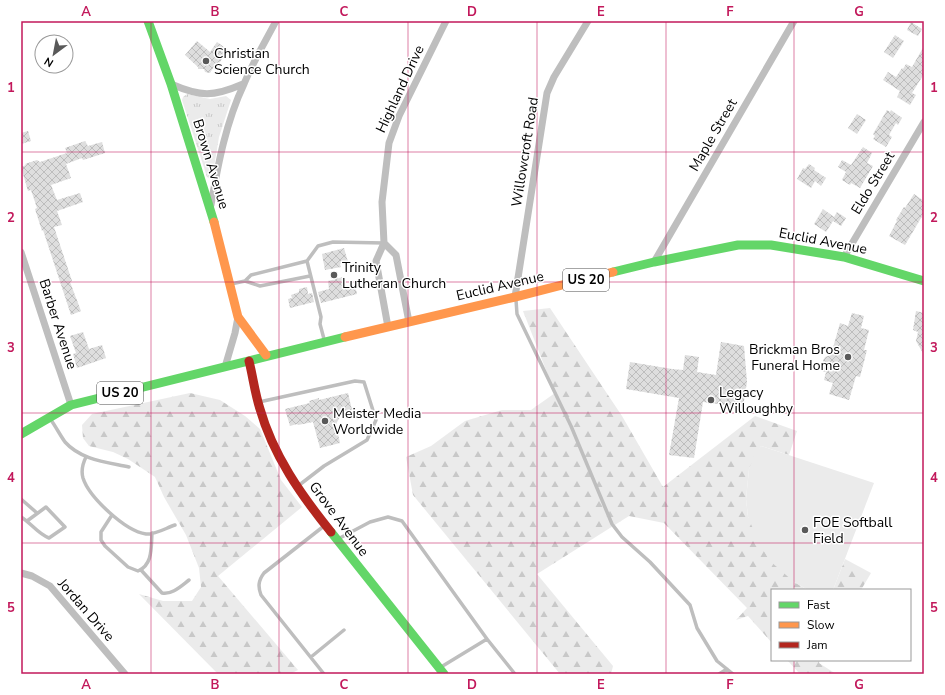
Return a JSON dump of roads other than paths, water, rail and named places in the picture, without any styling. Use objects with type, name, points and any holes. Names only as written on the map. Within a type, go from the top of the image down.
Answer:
[{"type":"main road","name":"Brown Avenue","points":[[148,21],[171,84],[210,207],[238,317],[266,356]]},
{"type":"main road","name":"Euclid Avenue","points":[[21,434],[71,405],[654,262],[738,244],[771,245],[844,257],[924,281]]},
{"type":"main road","name":"Grove Avenue","points":[[249,361],[260,410],[275,449],[304,498],[442,671]]},
{"type":"street","points":[[210,207],[222,146],[243,84],[276,21]]},
{"type":"street","name":"Highland Drive","points":[[388,327],[376,261],[384,243],[382,202],[389,143],[399,116],[446,21]]},
{"type":"street","name":"Willowcroft Road","points":[[516,297],[547,93],[554,77],[588,21]]},
{"type":"street","name":"Maple Street","points":[[654,262],[794,21]]},
{"type":"street","points":[[171,84],[187,91],[203,94],[224,92],[243,84]]},
{"type":"street","name":"Eldo Street","points":[[844,257],[924,122]]},
{"type":"street","points":[[384,243],[396,256],[409,322]]},
{"type":"street","name":"Barber Avenue","points":[[21,252],[71,405]]},
{"type":"street","name":"Brown Avenue","points":[[224,367],[235,334],[238,317]]},
{"type":"street","name":"Jordan Drive","points":[[21,572],[50,586],[124,674]]},
{"type":"lane","points":[[245,281],[251,275],[307,261],[318,246],[333,242],[384,243]]},
{"type":"lane","points":[[307,261],[321,317],[320,324],[325,342]]},
{"type":"lane","points":[[230,284],[245,281],[260,286],[310,276]]},
{"type":"lane","points":[[516,297],[517,314],[571,426],[612,524],[622,538],[650,562],[690,605],[697,628],[717,661],[733,674]]},
{"type":"lane","points":[[258,402],[355,381],[364,382],[376,420],[367,440],[324,466],[297,486]]},
{"type":"lane","points":[[49,417],[65,442],[82,455],[129,467]]},
{"type":"lane","points":[[86,457],[83,464],[83,477],[90,490],[116,519],[135,530],[146,534],[175,525]]},
{"type":"lane","points":[[21,499],[37,513]]},
{"type":"lane","points":[[21,517],[43,536],[49,538],[65,527],[46,507],[27,521]]},
{"type":"lane","points":[[112,515],[101,532],[101,540],[105,546],[128,567],[138,571],[150,562],[152,533]]},
{"type":"lane","points":[[337,539],[370,522],[388,517],[402,521],[487,639],[515,674]]},
{"type":"lane","points":[[324,674],[261,596],[258,589],[264,573],[326,525]]},
{"type":"lane","points":[[141,570],[162,593],[166,594],[170,593],[189,580]]},
{"type":"lane","points":[[311,657],[344,630]]},
{"type":"lane","points":[[442,671],[487,639]]},
{"type":"lane","points":[[719,674],[727,669]]},
{"type":"place","name":"Christian Science Church","points":[[206,61]]},
{"type":"place","name":"Trinity Lutheran Church","points":[[334,275]]},
{"type":"place","name":"Brickman Bros Funeral Home","points":[[848,357]]},
{"type":"place","name":"Legacy Willoughby","points":[[711,400]]},
{"type":"place","name":"Meister Media Worldwide","points":[[325,421]]},
{"type":"place","name":"FOE Softball Field","points":[[805,530]]}]
